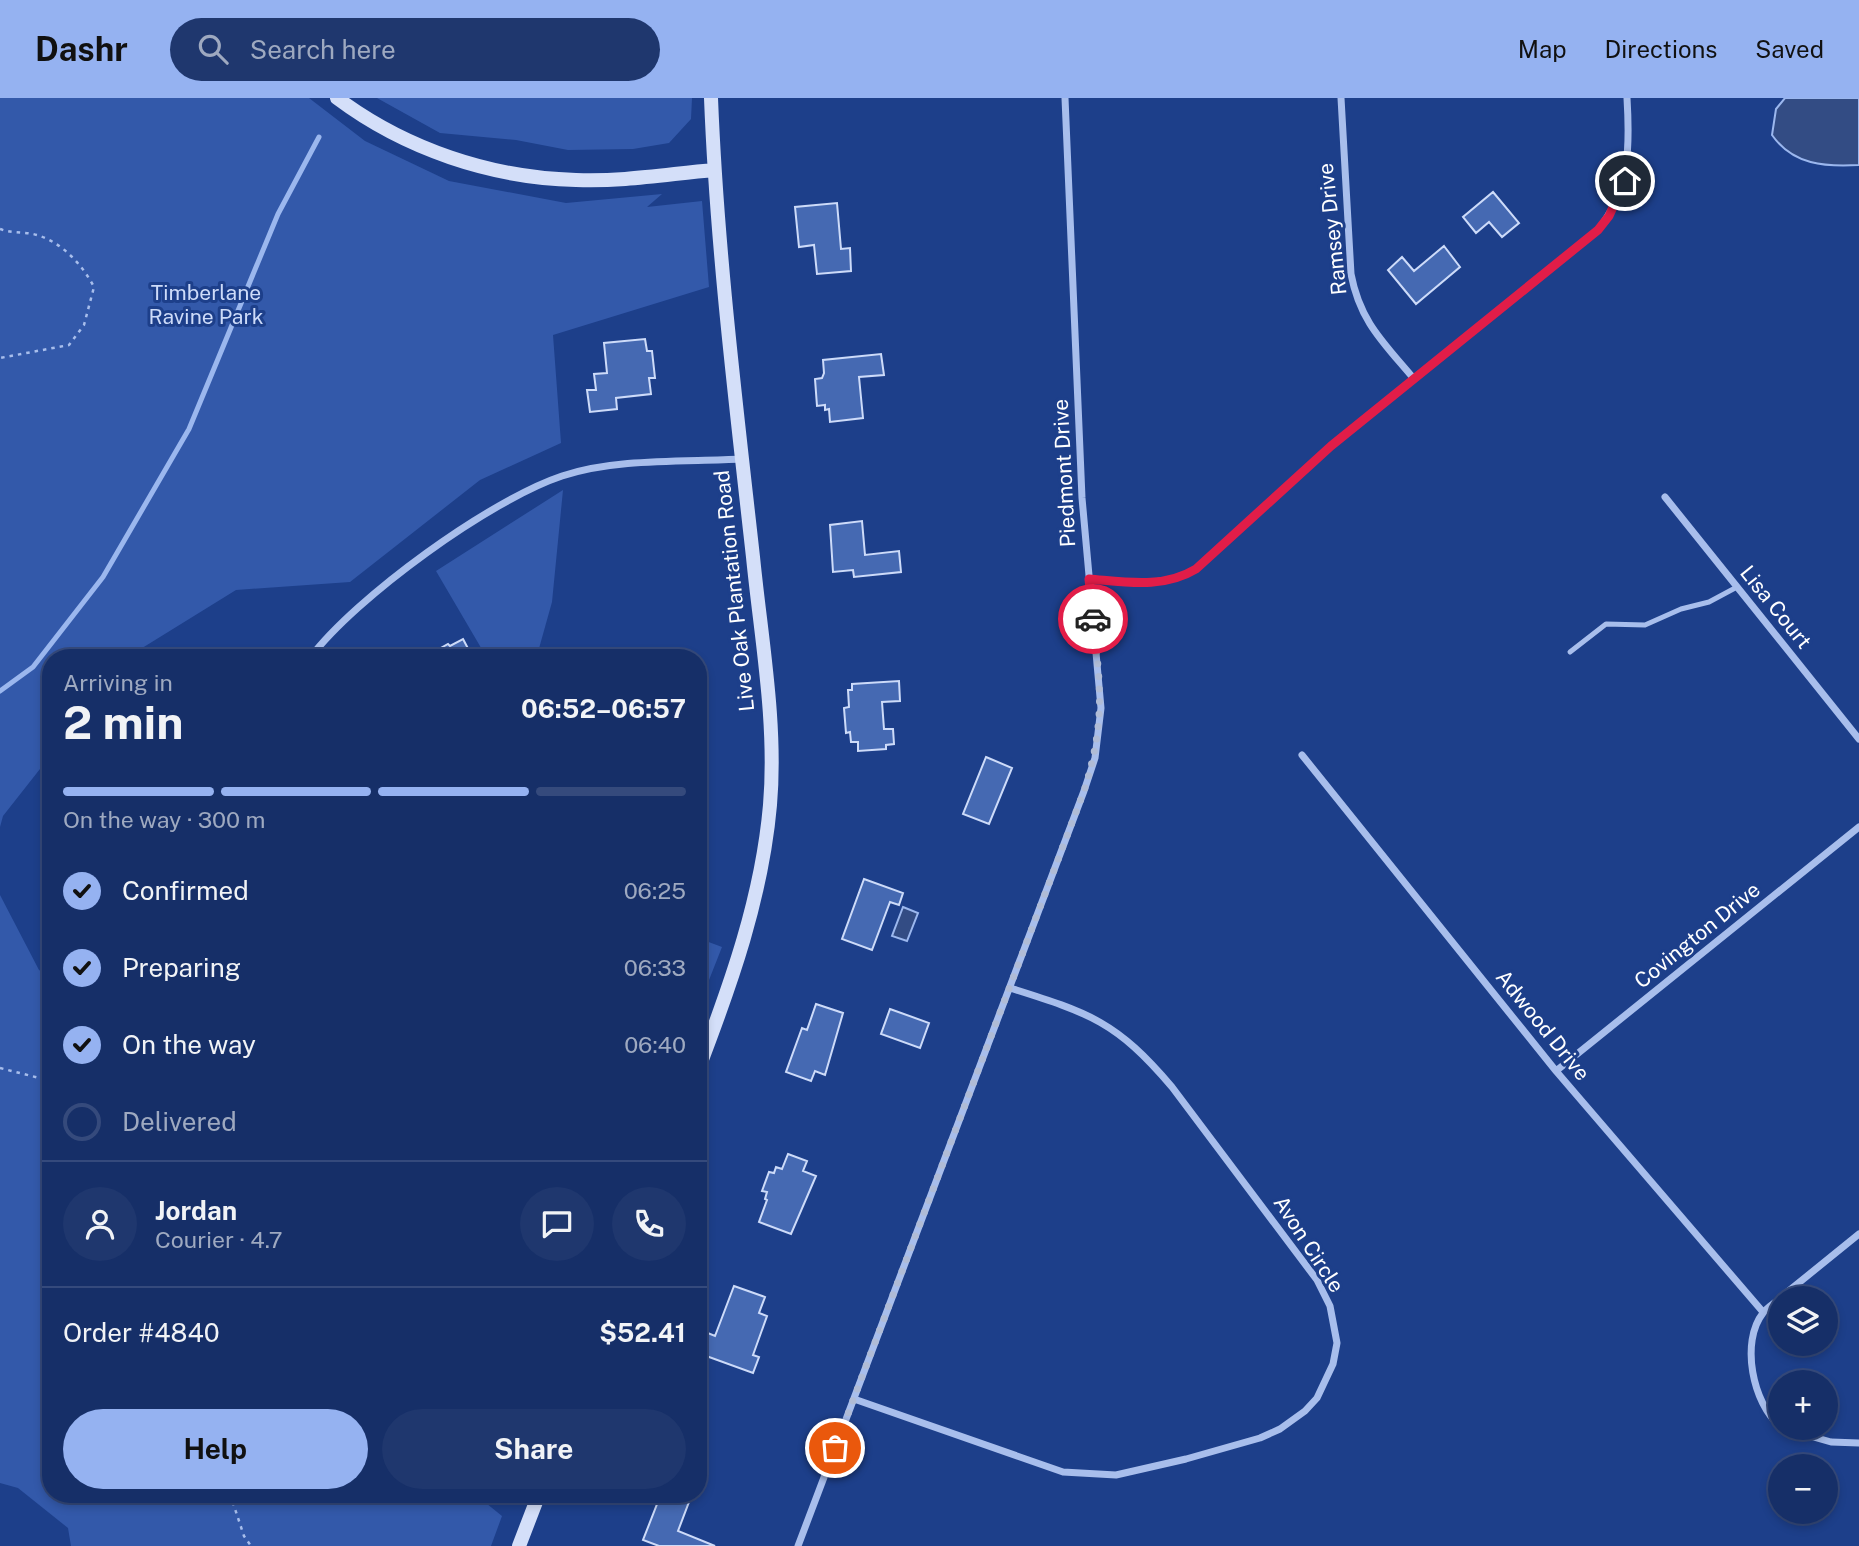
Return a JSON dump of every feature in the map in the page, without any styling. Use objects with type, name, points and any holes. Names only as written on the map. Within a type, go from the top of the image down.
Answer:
[{"type":"street","points":[[337,98],[411,142],[463,163],[506,173],[575,180],[714,170]]},
{"type":"street","name":"Live Oak Plantation Road","points":[[707,1045],[739,956],[751,912],[770,803],[771,759],[765,671],[714,170],[711,98]]},
{"type":"street","name":"Piedmont Drive","points":[[798,1546],[1084,791],[1097,748],[1101,708],[1089,579],[1065,159],[1065,98]]},
{"type":"street","name":"Ramsey Drive","points":[[1341,98],[1351,274],[1356,301],[1367,321],[1414,379]]},
{"type":"street","points":[[1089,579],[1148,583],[1170,581],[1196,569],[1331,446],[1598,230],[1609,216],[1625,181],[1630,146],[1627,98]]},
{"type":"street","points":[[317,649],[325,638],[416,562],[526,491],[563,475],[602,467],[742,459]]},
{"type":"street","name":"Lisa Court","points":[[1665,497],[1859,739]]},
{"type":"street","name":"Adwood Drive","points":[[1302,755],[1556,1071],[1763,1312]]},
{"type":"street","name":"Covington Drive","points":[[1556,1071],[1859,827]]},
{"type":"street","name":"Avon Circle","points":[[854,1399],[1063,1472],[1116,1475],[1260,1438],[1305,1411],[1327,1381],[1333,1364],[1336,1328],[1317,1280],[1172,1087],[1146,1057],[1111,1027],[1073,1008],[1010,988]]},
{"type":"street","points":[[1796,1286],[1859,1234]]},
{"type":"street","points":[[1768,1308],[1755,1328],[1752,1360],[1763,1405],[1768,1414]]},
{"type":"street","points":[[1824,1440],[1859,1443]]},
{"type":"street","points":[[519,1546],[535,1503]]},
{"type":"lane","points":[[1570,652],[1606,624],[1644,625],[1681,609],[1709,602],[1737,587]]},
{"type":"path","points":[[0,229],[36,235],[58,246],[83,266],[94,287],[84,325],[69,345],[0,358]]},
{"type":"path","points":[[0,1068],[42,1079]]},
{"type":"path","points":[[233,1503],[244,1536],[251,1546]]},
{"type":"green space","name":"Timberlane Ravine Park","points":[[0,98],[309,98],[365,141],[449,181],[566,203],[662,194],[647,207],[702,201],[709,287],[553,335],[561,443],[480,480],[350,582],[236,590],[141,649],[42,649],[42,766],[3,816],[0,827]]},
{"type":"green space","points":[[377,98],[692,98],[691,119],[669,143],[633,149],[568,150],[516,140],[440,133]]},
{"type":"green space","points":[[563,490],[552,602],[539,649],[482,649],[436,571]]},
{"type":"green space","points":[[0,895],[42,972],[42,1503],[486,1503],[502,1516],[491,1546],[71,1546],[68,1528],[18,1488],[0,1483]]},
{"type":"green space","points":[[707,941],[722,947],[707,985]]},
{"type":"shaded area","points":[[1785,98],[1859,98],[1859,165],[1811,162],[1790,153],[1780,145],[1772,135],[1776,109]]},
{"type":"shaded area","points":[[903,907],[918,913],[907,941],[892,936]]},
{"type":"building","points":[[1493,192],[1519,223],[1502,237],[1489,222],[1476,233],[1463,217]]},
{"type":"building","points":[[837,203],[841,249],[850,248],[851,271],[817,274],[814,245],[799,247],[795,207]]},
{"type":"building","points":[[1444,246],[1460,267],[1416,304],[1388,270],[1402,257],[1414,271]]},
{"type":"building","points":[[645,339],[647,351],[652,351],[655,378],[649,378],[651,394],[616,398],[617,409],[590,412],[587,390],[596,390],[594,374],[607,373],[604,343]]},
{"type":"building","points":[[881,354],[884,375],[859,377],[863,418],[830,422],[829,409],[825,410],[825,405],[817,406],[815,379],[822,378],[823,360]]},
{"type":"building","points":[[862,521],[865,555],[899,551],[901,572],[854,577],[853,570],[833,572],[830,525]]},
{"type":"building","points":[[463,639],[468,649],[439,649],[448,644],[450,646]]},
{"type":"building","points":[[899,681],[900,701],[882,702],[884,729],[893,729],[894,744],[886,745],[886,749],[858,751],[858,742],[851,742],[850,732],[846,733],[844,708],[849,707],[848,690],[852,690],[852,684]]},
{"type":"building","points":[[986,757],[1012,768],[989,824],[963,814]]},
{"type":"building","points":[[864,879],[903,893],[899,905],[890,902],[872,950],[842,939]]},
{"type":"building","points":[[816,1004],[843,1013],[825,1075],[815,1071],[811,1081],[786,1072],[802,1028],[807,1030]]},
{"type":"building","points":[[890,1009],[929,1023],[920,1048],[881,1034]]},
{"type":"building","points":[[788,1154],[807,1161],[803,1171],[816,1176],[791,1234],[759,1222],[767,1200],[767,1192],[762,1191],[769,1172],[774,1173],[776,1167],[782,1169]]},
{"type":"building","points":[[734,1286],[765,1297],[759,1313],[767,1316],[753,1355],[759,1357],[753,1373],[707,1356],[707,1333],[715,1336]]},
{"type":"building","points":[[657,1503],[689,1503],[678,1531],[715,1546],[659,1546],[643,1540]]},
{"type":"waterway","points":[[47,649],[103,577],[189,429],[278,214],[319,137]]},
{"type":"waterway","points":[[0,691],[33,667],[42,655]]},
{"type":"way so far","points":[[835,1448],[1095,758],[1101,727],[1101,708],[1093,619]]},
{"type":"route","points":[[1093,619],[1089,579],[1148,583],[1170,581],[1196,569],[1331,446],[1598,230],[1609,216],[1625,181]]}]
